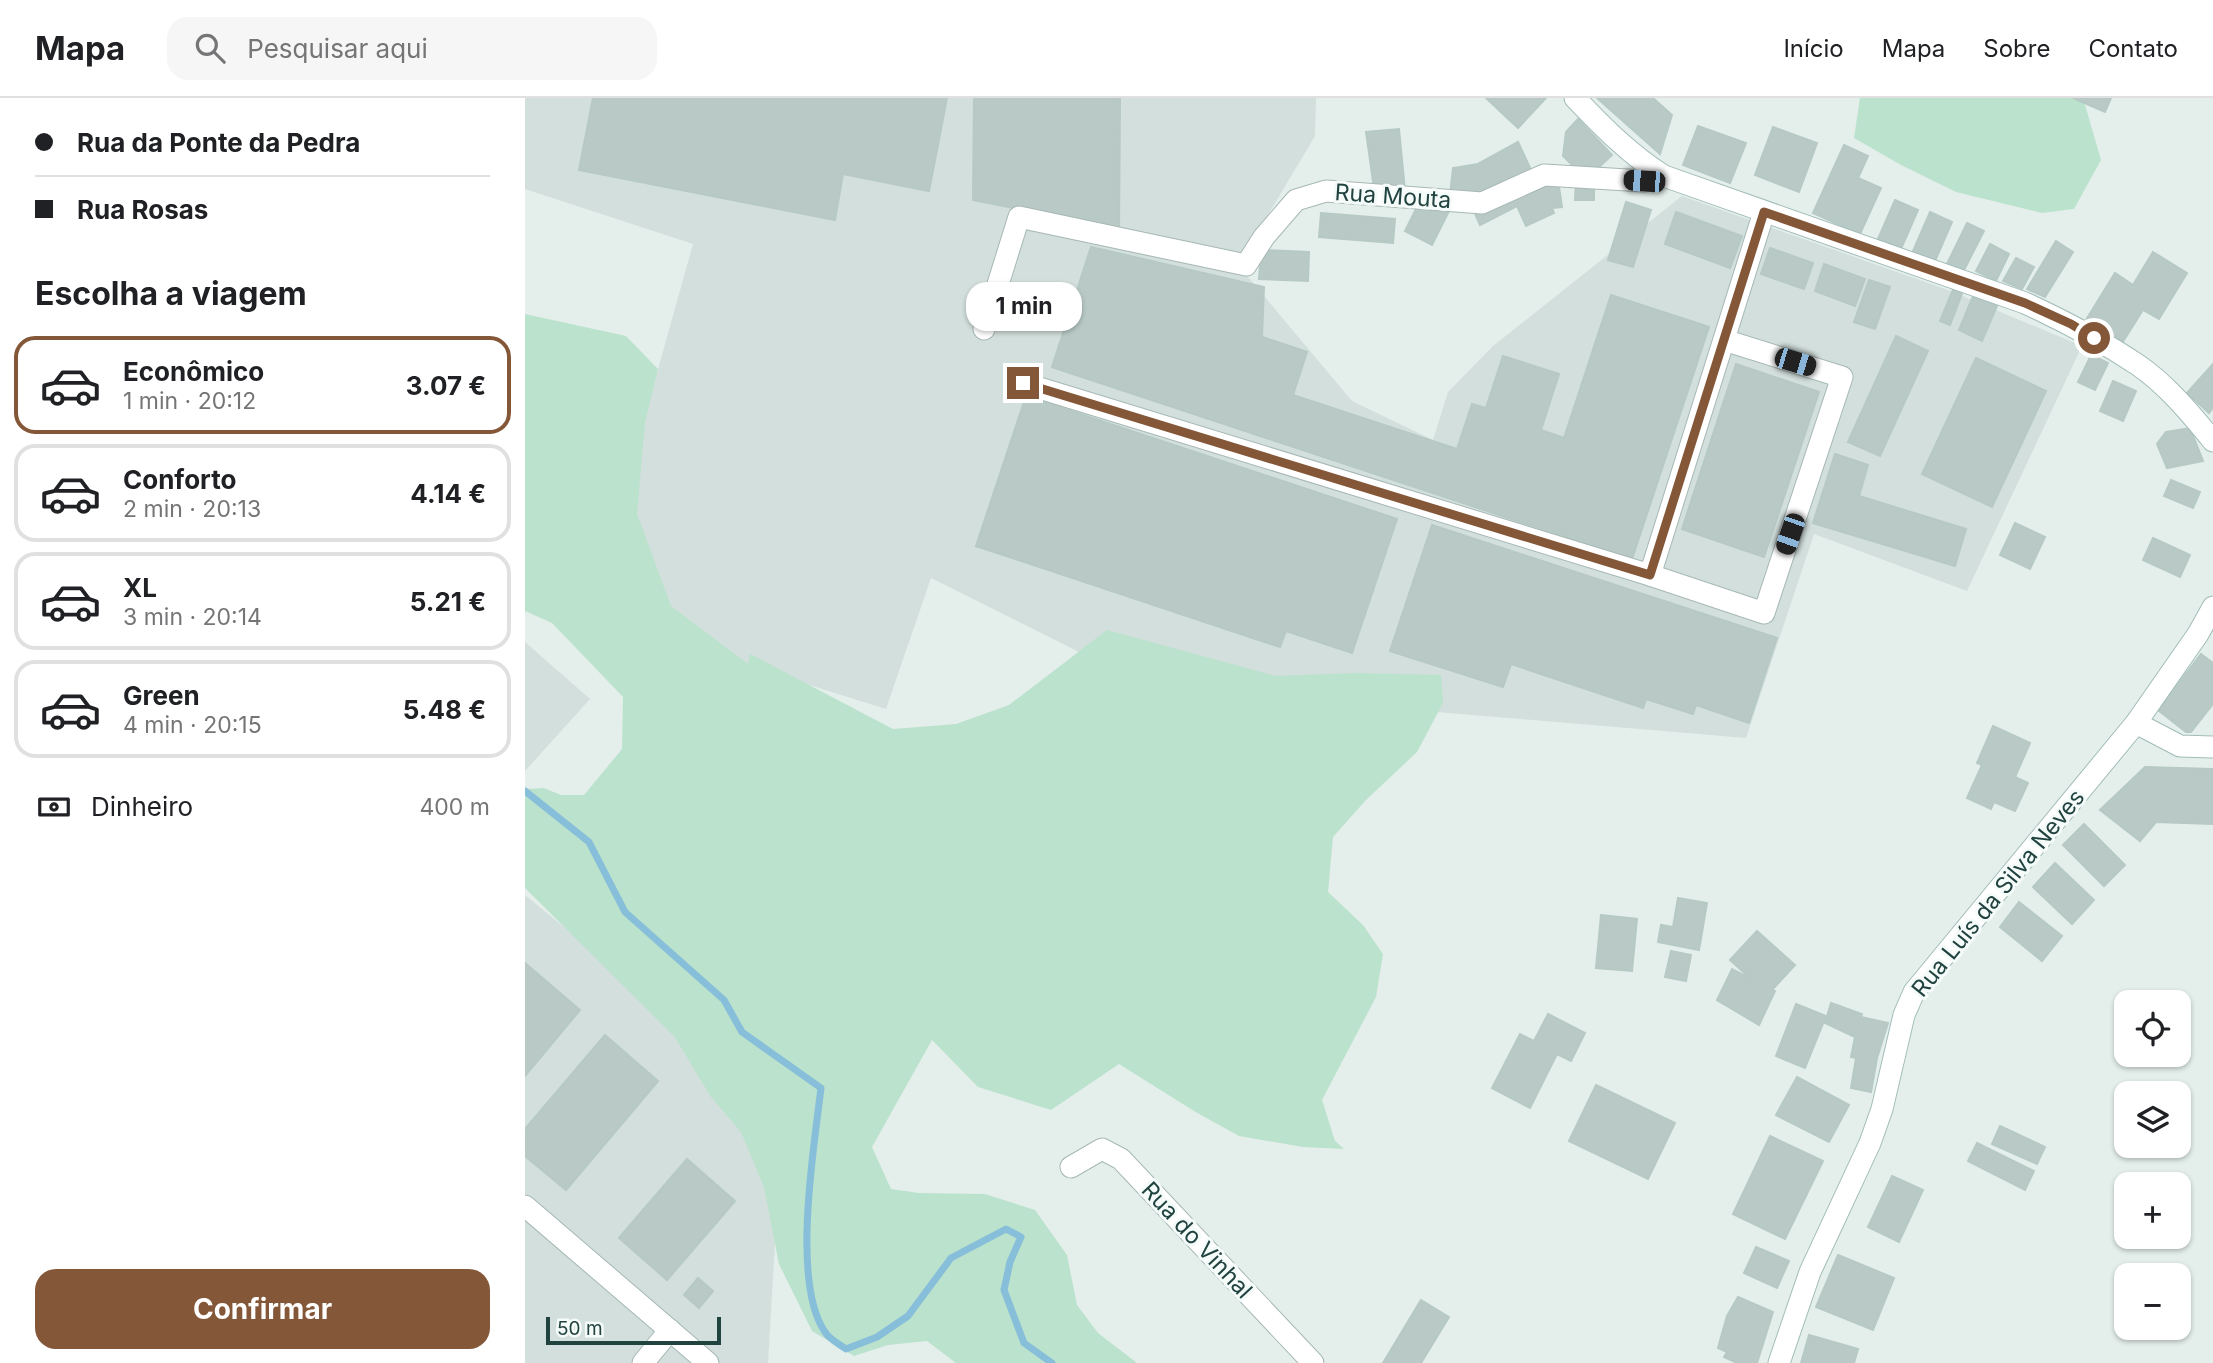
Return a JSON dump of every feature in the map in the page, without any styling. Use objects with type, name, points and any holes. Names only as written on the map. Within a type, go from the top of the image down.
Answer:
[{"type":"street","points":[[1575,98],[1612,137],[1664,176],[2025,303],[2071,324],[2139,366],[2186,408],[2213,441]]},
{"type":"street","name":"Rua Mouta","points":[[983,329],[1019,217],[1246,265],[1264,237],[1296,200],[1326,191],[1482,203],[1544,175],[1644,181],[1664,176]]},
{"type":"street","points":[[1650,575],[1764,212]]},
{"type":"street","points":[[1023,383],[1650,575],[1764,613],[1842,377],[1724,340]]},
{"type":"street","name":"Rua Luís da Silva Neves","points":[[1779,1363],[1810,1272],[1870,1143],[1882,1109],[1904,1015],[1915,992],[2136,723],[2198,634],[2213,607]]},
{"type":"street","points":[[2136,723],[2180,747],[2213,747]]},
{"type":"street","name":"Rua do Vinhal","points":[[1071,1167],[1102,1149],[1121,1159],[1313,1363]]},
{"type":"street","points":[[525,1206],[708,1363]]},
{"type":"street","points":[[643,1363],[670,1330]]},
{"type":"shaded area","points":[[525,98],[1316,98],[1315,136],[1238,265],[1352,401],[1433,440],[1448,392],[1493,346],[1682,196],[1948,290],[2082,346],[1967,591],[1814,534],[1746,738],[1151,688],[931,578],[886,709],[589,616],[693,244],[525,189]]},
{"type":"shaded area","points":[[525,642],[590,699],[525,771]]},
{"type":"shaded area","points":[[525,895],[764,1091],[780,1158],[768,1363],[525,1363]]},
{"type":"green space","points":[[1860,98],[2083,98],[2101,160],[2074,209],[2042,213],[1956,192],[1854,138]]},
{"type":"green space","points":[[525,314],[626,336],[658,369],[645,422],[637,514],[671,606],[748,664],[750,654],[893,729],[956,724],[1009,705],[1107,630],[1276,676],[1355,673],[1441,675],[1443,703],[1417,752],[1366,800],[1333,837],[1328,892],[1363,925],[1383,954],[1376,997],[1322,1100],[1335,1141],[1344,1149],[1303,1147],[1239,1136],[1119,1064],[1051,1110],[978,1087],[932,1040],[872,1147],[891,1189],[919,1193],[985,1194],[1035,1210],[1067,1255],[1077,1305],[1098,1333],[1137,1363],[956,1363],[927,1341],[888,1345],[854,1356],[812,1331],[779,1264],[764,1187],[741,1132],[711,1097],[674,1036],[525,888],[525,789],[544,788],[561,795],[584,795],[622,749],[623,697],[552,623],[525,611]]},
{"type":"building","points":[[593,98],[947,98],[929,191],[843,174],[835,220],[579,170]]},
{"type":"building","points":[[974,98],[1120,98],[1119,229],[973,200]]},
{"type":"building","points":[[1486,98],[1546,98],[1518,128]]},
{"type":"building","points":[[1597,98],[1653,98],[1672,115],[1660,154]]},
{"type":"building","points":[[2073,98],[2111,98],[2105,112]]},
{"type":"building","points":[[1578,119],[1612,155],[1595,171],[1578,171],[1563,156],[1566,132]]},
{"type":"building","points":[[1698,126],[1746,143],[1730,183],[1683,165]]},
{"type":"building","points":[[1773,127],[1817,143],[1799,192],[1755,175]]},
{"type":"building","points":[[1399,129],[1405,191],[1374,188],[1366,132]]},
{"type":"building","points":[[1518,142],[1532,172],[1482,197],[1450,195],[1453,168],[1478,164]]},
{"type":"building","points":[[1844,145],[1868,156],[1858,178],[1881,188],[1860,234],[1813,213]]},
{"type":"building","points":[[1558,180],[1562,207],[1552,208],[1554,213],[1526,226],[1517,206],[1480,225],[1474,211]]},
{"type":"building","points":[[1576,180],[1594,180],[1594,200],[1575,200]]},
{"type":"building","points":[[1895,200],[1918,210],[1901,249],[1878,239]]},
{"type":"building","points":[[1420,201],[1449,211],[1432,245],[1405,231]]},
{"type":"building","points":[[1626,202],[1651,210],[1633,267],[1608,260]]},
{"type":"building","points":[[1676,212],[1742,236],[1730,268],[1665,244]]},
{"type":"building","points":[[1930,212],[1952,222],[1935,261],[1913,251]]},
{"type":"building","points":[[1321,213],[1395,219],[1393,243],[1319,237]]},
{"type":"building","points":[[1967,223],[1984,231],[1964,270],[1947,264]]},
{"type":"building","points":[[2056,241],[2073,252],[2045,297],[2027,289]]},
{"type":"building","points":[[1990,244],[2009,254],[1996,281],[1976,271]]},
{"type":"building","points":[[1091,247],[1264,287],[1262,337],[1307,352],[1293,395],[1457,449],[1472,404],[1486,408],[1503,356],[1559,374],[1541,430],[1564,438],[1611,295],[1709,327],[1632,559],[1052,367]]},
{"type":"building","points":[[1770,248],[1813,263],[1804,289],[1761,274]]},
{"type":"building","points":[[1261,250],[1309,252],[1308,281],[1259,279]]},
{"type":"building","points":[[2153,252],[2187,273],[2159,319],[2143,310],[2122,343],[2086,320],[2115,273],[2133,285]]},
{"type":"building","points":[[2016,258],[2034,267],[2022,289],[2003,281]]},
{"type":"building","points":[[1824,264],[1865,279],[1855,306],[1815,291]]},
{"type":"building","points":[[1869,280],[1890,287],[1875,329],[1854,322]]},
{"type":"building","points":[[1954,287],[1963,291],[1950,325],[1940,321]]},
{"type":"building","points":[[1973,296],[1997,306],[1982,341],[1959,330]]},
{"type":"building","points":[[1896,336],[1928,351],[1880,456],[1848,442]]},
{"type":"building","points":[[2091,355],[2108,363],[2095,390],[2078,382]]},
{"type":"building","points":[[1976,358],[2046,391],[1992,507],[1922,474]]},
{"type":"building","points":[[1736,364],[1819,392],[1764,557],[1682,529]]},
{"type":"building","points":[[2213,364],[2213,408],[2209,413],[2187,393]]},
{"type":"building","points":[[2113,381],[2136,391],[2123,421],[2100,411]]},
{"type":"building","points":[[1026,396],[1397,519],[1352,653],[1286,631],[1280,647],[976,546]]},
{"type":"building","points":[[2190,428],[2203,461],[2167,468],[2157,444],[2166,432]]},
{"type":"building","points":[[1835,454],[1868,465],[1859,496],[1966,529],[1955,566],[1813,523]]},
{"type":"building","points":[[2171,480],[2200,492],[2193,508],[2164,496]]},
{"type":"building","points":[[2015,523],[2045,537],[2030,569],[2000,555]]},
{"type":"building","points":[[1432,525],[1777,638],[1749,723],[1696,705],[1693,714],[1646,699],[1643,708],[1511,664],[1503,687],[1390,651]]},
{"type":"building","points":[[2153,538],[2190,555],[2180,577],[2143,560]]},
{"type":"building","points":[[2201,654],[2213,663],[2213,704],[2191,732],[2186,732],[2158,710]]},
{"type":"building","points":[[1993,726],[2030,743],[2015,777],[2028,783],[2015,811],[1994,802],[1991,809],[1967,798],[1982,765],[1977,763]]},
{"type":"building","points":[[2145,767],[2213,769],[2213,824],[2156,822],[2140,841],[2100,810]]},
{"type":"building","points":[[2084,824],[2125,865],[2104,886],[2063,845]]},
{"type":"building","points":[[2055,863],[2094,900],[2072,924],[2033,887]]},
{"type":"building","points":[[1678,898],[1707,903],[1699,950],[1658,942],[1661,925],[1673,927]]},
{"type":"building","points":[[2019,902],[2062,936],[2042,961],[2000,927]]},
{"type":"building","points":[[1601,915],[1637,919],[1632,971],[1596,968]]},
{"type":"building","points":[[1757,931],[1795,965],[1772,990],[1775,991],[1759,1025],[1717,1000],[1732,969],[1751,979],[1730,960]]},
{"type":"building","points":[[1671,951],[1691,955],[1686,981],[1665,977]]},
{"type":"building","points":[[525,963],[580,1010],[525,1076]]},
{"type":"building","points":[[1831,1003],[1862,1014],[1861,1017],[1888,1023],[1877,1058],[1871,1092],[1851,1088],[1856,1058],[1851,1057],[1855,1037],[1825,1023]]},
{"type":"building","points":[[1796,1004],[1826,1016],[1805,1068],[1776,1056]]},
{"type":"building","points":[[1548,1014],[1585,1033],[1571,1061],[1557,1054],[1530,1108],[1492,1088],[1520,1034],[1534,1041]]},
{"type":"building","points":[[605,1035],[658,1081],[566,1190],[525,1156],[525,1129]]},
{"type":"building","points":[[1797,1077],[1849,1105],[1829,1142],[1776,1115]]},
{"type":"building","points":[[1596,1085],[1675,1123],[1648,1179],[1569,1141]]},
{"type":"building","points":[[2000,1126],[2045,1147],[2037,1164],[1992,1144]]},
{"type":"building","points":[[1770,1136],[1823,1161],[1785,1239],[1733,1214]]},
{"type":"building","points":[[1977,1143],[2034,1171],[2025,1190],[1968,1161]]},
{"type":"building","points":[[687,1159],[735,1201],[667,1280],[619,1238]]},
{"type":"building","points":[[1892,1176],[1923,1190],[1899,1242],[1868,1227]]},
{"type":"building","points":[[1756,1247],[1789,1261],[1777,1288],[1744,1273]]},
{"type":"building","points":[[1838,1255],[1894,1278],[1873,1330],[1816,1307]]},
{"type":"building","points":[[698,1278],[713,1291],[699,1308],[684,1295]]},
{"type":"building","points":[[1738,1297],[1773,1312],[1757,1363],[1737,1363],[1724,1357],[1727,1352],[1718,1348],[1727,1316]]},
{"type":"building","points":[[1421,1300],[1449,1317],[1421,1363],[1383,1363]]},
{"type":"building","points":[[1809,1335],[1858,1349],[1854,1363],[1801,1363]]},
{"type":"waterway","points":[[525,791],[589,842],[625,912],[724,1000],[742,1032],[821,1088],[810,1178],[807,1249],[809,1282],[815,1310],[827,1335],[846,1349],[877,1337],[908,1316],[951,1258],[1006,1229],[1021,1237],[1010,1262],[1004,1290],[1024,1343],[1052,1363]]},
{"type":"route","points":[[1023,383],[1650,575],[1764,212],[2025,303],[2094,338]]}]
